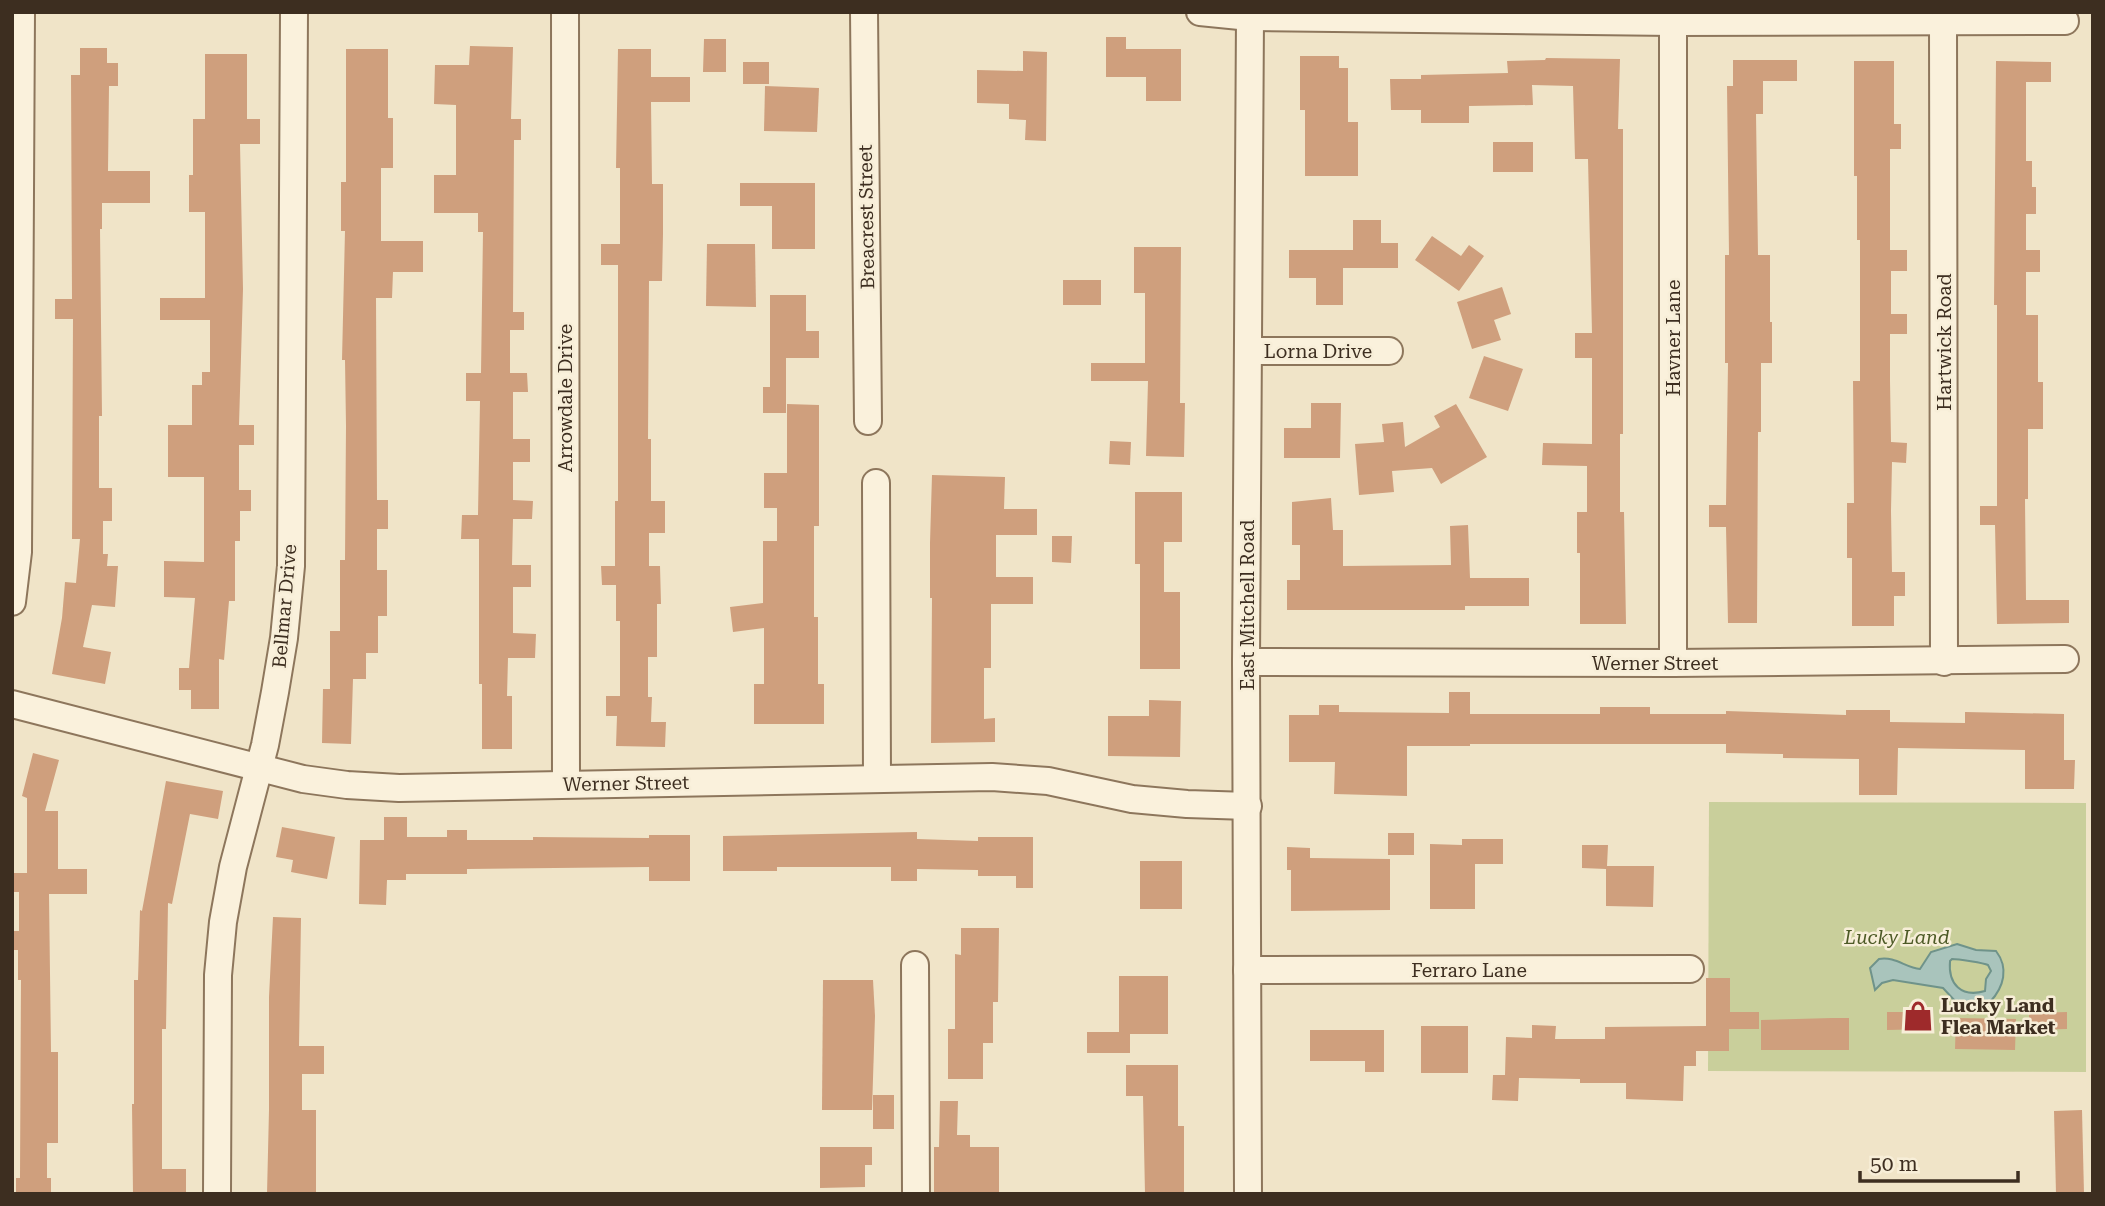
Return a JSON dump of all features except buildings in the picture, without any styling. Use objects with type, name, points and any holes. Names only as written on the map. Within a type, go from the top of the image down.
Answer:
[{"type":"street","points":[[12,602],[18,552],[21,12]]},
{"type":"street","name":"Bellmar Drive","points":[[217,1194],[218,975],[223,922],[233,867],[259,768],[284,638],[291,566],[294,12]]},
{"type":"street","name":"Arrowdale Drive","points":[[565,12],[565,785]]},
{"type":"street","name":"Breacrest Street","points":[[864,12],[867,421]]},
{"type":"street","points":[[1200,12],[1250,17],[2065,21]]},
{"type":"street","name":"East Mitchell Road","points":[[1248,1194],[1246,662],[1250,17]]},
{"type":"street","name":"Havner Lane","points":[[1673,17],[1673,663]]},
{"type":"street","name":"Hartwick Road","points":[[1943,22],[1944,662]]},
{"type":"street","name":"Lorna Drive","points":[[1248,351],[1389,351]]},
{"type":"street","points":[[876,483],[877,778]]},
{"type":"street","name":"Werner Street","points":[[1246,662],[1673,663],[2065,659]]},
{"type":"street","name":"Werner Street","points":[[12,704],[303,779],[347,785],[399,788],[992,777],[1037,780],[1132,799],[1248,806]]},
{"type":"street","points":[[915,964],[916,1194]]},
{"type":"street","name":"Ferraro Lane","points":[[1247,970],[1690,969]]},
{"type":"green space","name":"Lucky Land","points":[[1709,802],[2086,803],[2086,1072],[1708,1071]]},
{"type":"water","points":[[1957,944],[1976,950],[1996,951],[2004,971],[1999,990],[1990,1002],[1960,1003],[1943,988],[1893,980],[1882,983],[1875,990],[1870,968],[1879,959],[1890,959],[1920,969],[1931,952]],"holes":[[[1952,959],[1988,965],[1991,971],[1986,979],[1985,991],[1969,992],[1958,987],[1951,976]]]},
{"type":"place","name":"Lucky Land Flea Market","points":[[1918,1016]]}]
